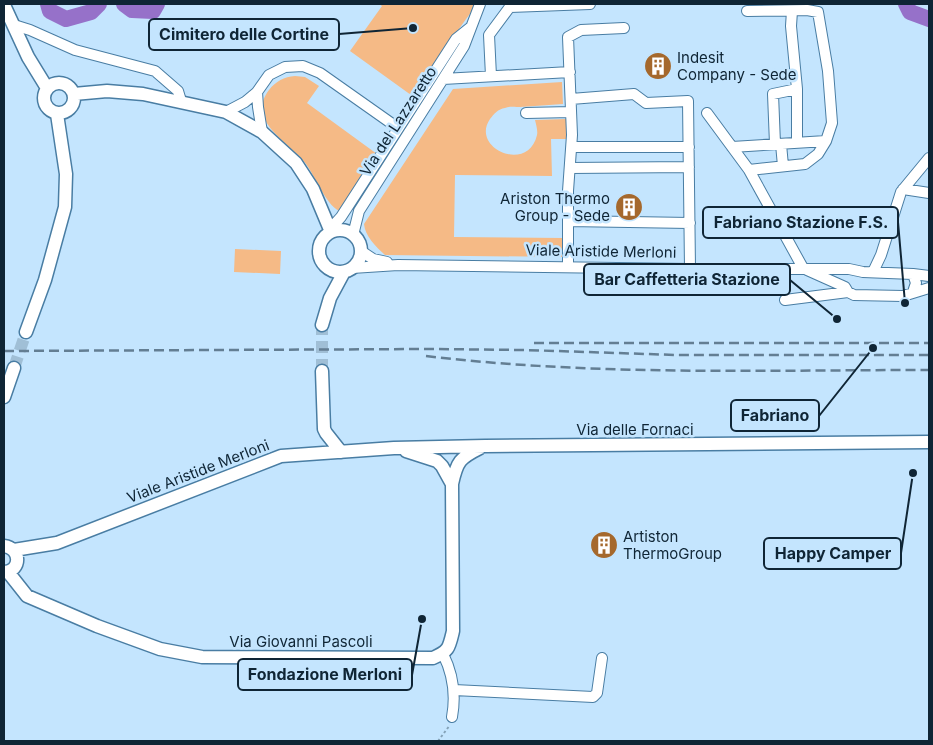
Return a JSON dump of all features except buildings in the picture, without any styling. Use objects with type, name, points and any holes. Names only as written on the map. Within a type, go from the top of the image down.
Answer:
[{"type":"main road","points":[[4,6],[28,56],[47,88]]},
{"type":"main road","points":[[55,83],[69,86],[74,94],[74,104],[71,109],[62,114],[56,114],[48,110],[44,102],[47,88],[55,83]]},
{"type":"main road","points":[[74,94],[108,91],[143,94],[181,101],[226,112],[262,132],[296,164],[305,176],[330,230],[342,230],[354,235],[360,244],[361,251],[357,263],[348,270],[330,298],[322,324]]},
{"type":"main road","points":[[26,332],[45,280],[65,207],[66,174],[56,114]]},
{"type":"main road","name":"Viale Aristide Merloni","points":[[330,230],[322,240],[319,256],[326,267],[331,270],[348,270]]},
{"type":"main road","points":[[4,397],[14,368]]},
{"type":"main road","points":[[322,371],[324,429],[341,452]]},
{"type":"main road","name":"Via delle Fornaci","points":[[341,452],[394,448],[485,446],[929,442]]},
{"type":"main road","points":[[444,654],[449,648],[452,631],[452,484],[456,467],[460,460],[466,454],[485,446]]},
{"type":"main road","points":[[394,448],[437,461],[452,484]]},
{"type":"main road","name":"Viale Aristide Merloni","points":[[9,548],[57,543],[281,456],[341,452]]},
{"type":"main road","name":"Viale Aristide Merloni","points":[[6,572],[12,570],[18,558],[9,548]]},
{"type":"main road","name":"Via Giovanni Pascoli","points":[[6,572],[27,596],[97,626],[160,649],[202,657],[433,658],[444,654]]},
{"type":"street","name":"Via del Lazzaretto","points":[[354,235],[359,211],[464,46],[480,4]]},
{"type":"street","points":[[491,76],[489,35],[511,6],[590,4]]},
{"type":"street","points":[[747,11],[792,11],[818,8],[828,71],[832,123],[826,141],[818,154],[805,164],[749,170]]},
{"type":"street","points":[[792,11],[791,26],[797,90],[797,143]]},
{"type":"street","name":"Via del Lazzaretto","points":[[330,230],[341,217],[456,39],[473,24]]},
{"type":"street","points":[[473,24],[489,35]]},
{"type":"street","points":[[14,25],[75,50],[155,71],[178,91],[181,101]]},
{"type":"street","points":[[568,267],[572,112],[568,37],[581,30],[624,28]]},
{"type":"street","name":"Via del Lazzaretto","points":[[226,112],[245,102],[257,92],[270,75],[285,67],[303,66],[320,73],[398,128]]},
{"type":"street","points":[[443,79],[570,72]]},
{"type":"street","points":[[783,166],[778,144],[773,94],[797,90]]},
{"type":"street","points":[[257,92],[262,132]]},
{"type":"street","points":[[571,99],[634,94],[646,103],[688,101],[690,269]]},
{"type":"street","points":[[526,113],[572,112]]},
{"type":"street","points":[[707,113],[749,170],[803,268],[854,295],[908,296],[913,292],[929,288]]},
{"type":"street","points":[[732,147],[826,141]]},
{"type":"street","points":[[572,147],[689,147]]},
{"type":"street","points":[[872,272],[903,190],[929,158]]},
{"type":"street","points":[[570,168],[689,167]]},
{"type":"street","points":[[903,190],[929,193]]},
{"type":"street","points":[[568,221],[690,223]]},
{"type":"street","name":"Viale Aristide Merloni","points":[[361,251],[372,259],[398,265]]},
{"type":"street","points":[[880,255],[886,273]]},
{"type":"street","name":"Viale Aristide Merloni","points":[[348,270],[398,265],[690,269],[803,268],[849,269],[929,276]]},
{"type":"street","points":[[846,290],[847,277],[856,271]]},
{"type":"street","points":[[913,274],[916,283],[913,292]]},
{"type":"street","points":[[785,300],[846,290]]},
{"type":"street","points":[[444,654],[451,670],[454,690],[452,717]]},
{"type":"street","points":[[454,690],[593,697],[597,693],[602,658]]},
{"type":"path","points":[[438,741],[450,726],[452,717]]},
{"type":"shaded area","points":[[379,4],[477,4],[411,95],[350,51],[382,6]]},
{"type":"shaded area","points":[[287,77],[305,77],[319,86],[307,103],[377,154],[339,211],[329,202],[306,164],[272,131],[262,112],[263,101],[274,84]]},
{"type":"shaded area","points":[[562,82],[563,104],[503,109],[496,112],[490,119],[486,130],[488,139],[494,147],[513,155],[523,153],[532,147],[537,135],[535,120],[566,119],[567,139],[551,139],[552,176],[455,175],[454,237],[564,238],[564,257],[385,255],[375,245],[366,233],[364,224],[453,89]]},
{"type":"shaded area","points":[[235,249],[281,251],[280,274],[234,272]]},
{"type":"waterway","points":[[48,4],[50,11],[66,19],[91,12],[99,4]]},
{"type":"waterway","points":[[124,4],[132,10],[153,11],[157,4]]},
{"type":"waterway","points":[[906,4],[910,12],[929,19]]},
{"type":"tunnel","points":[[322,325],[322,371]]},
{"type":"tunnel","points":[[14,368],[26,332]]},
{"type":"railway","points":[[534,343],[929,343]]},
{"type":"railway","points":[[4,351],[430,349],[677,355],[929,355]]},
{"type":"railway","points":[[426,356],[552,367],[615,369],[740,371],[929,370]]},
{"type":"place","name":"Cimitero delle Cortine","points":[[413,28]]},
{"type":"place","name":"Indesit Company - Sede","points":[[658,66]]},
{"type":"place","name":"Ariston Thermo Group - Sede","points":[[629,207]]},
{"type":"place","name":"Fabriano Stazione F.S.","points":[[905,303]]},
{"type":"place","name":"Bar Caffetteria Stazione","points":[[837,319]]},
{"type":"place","name":"Fabriano","points":[[873,348]]},
{"type":"place","name":"Happy Camper","points":[[913,473]]},
{"type":"place","name":"Artiston ThermoGroup","points":[[604,545]]},
{"type":"place","name":"Fondazione Merloni","points":[[422,619]]}]
